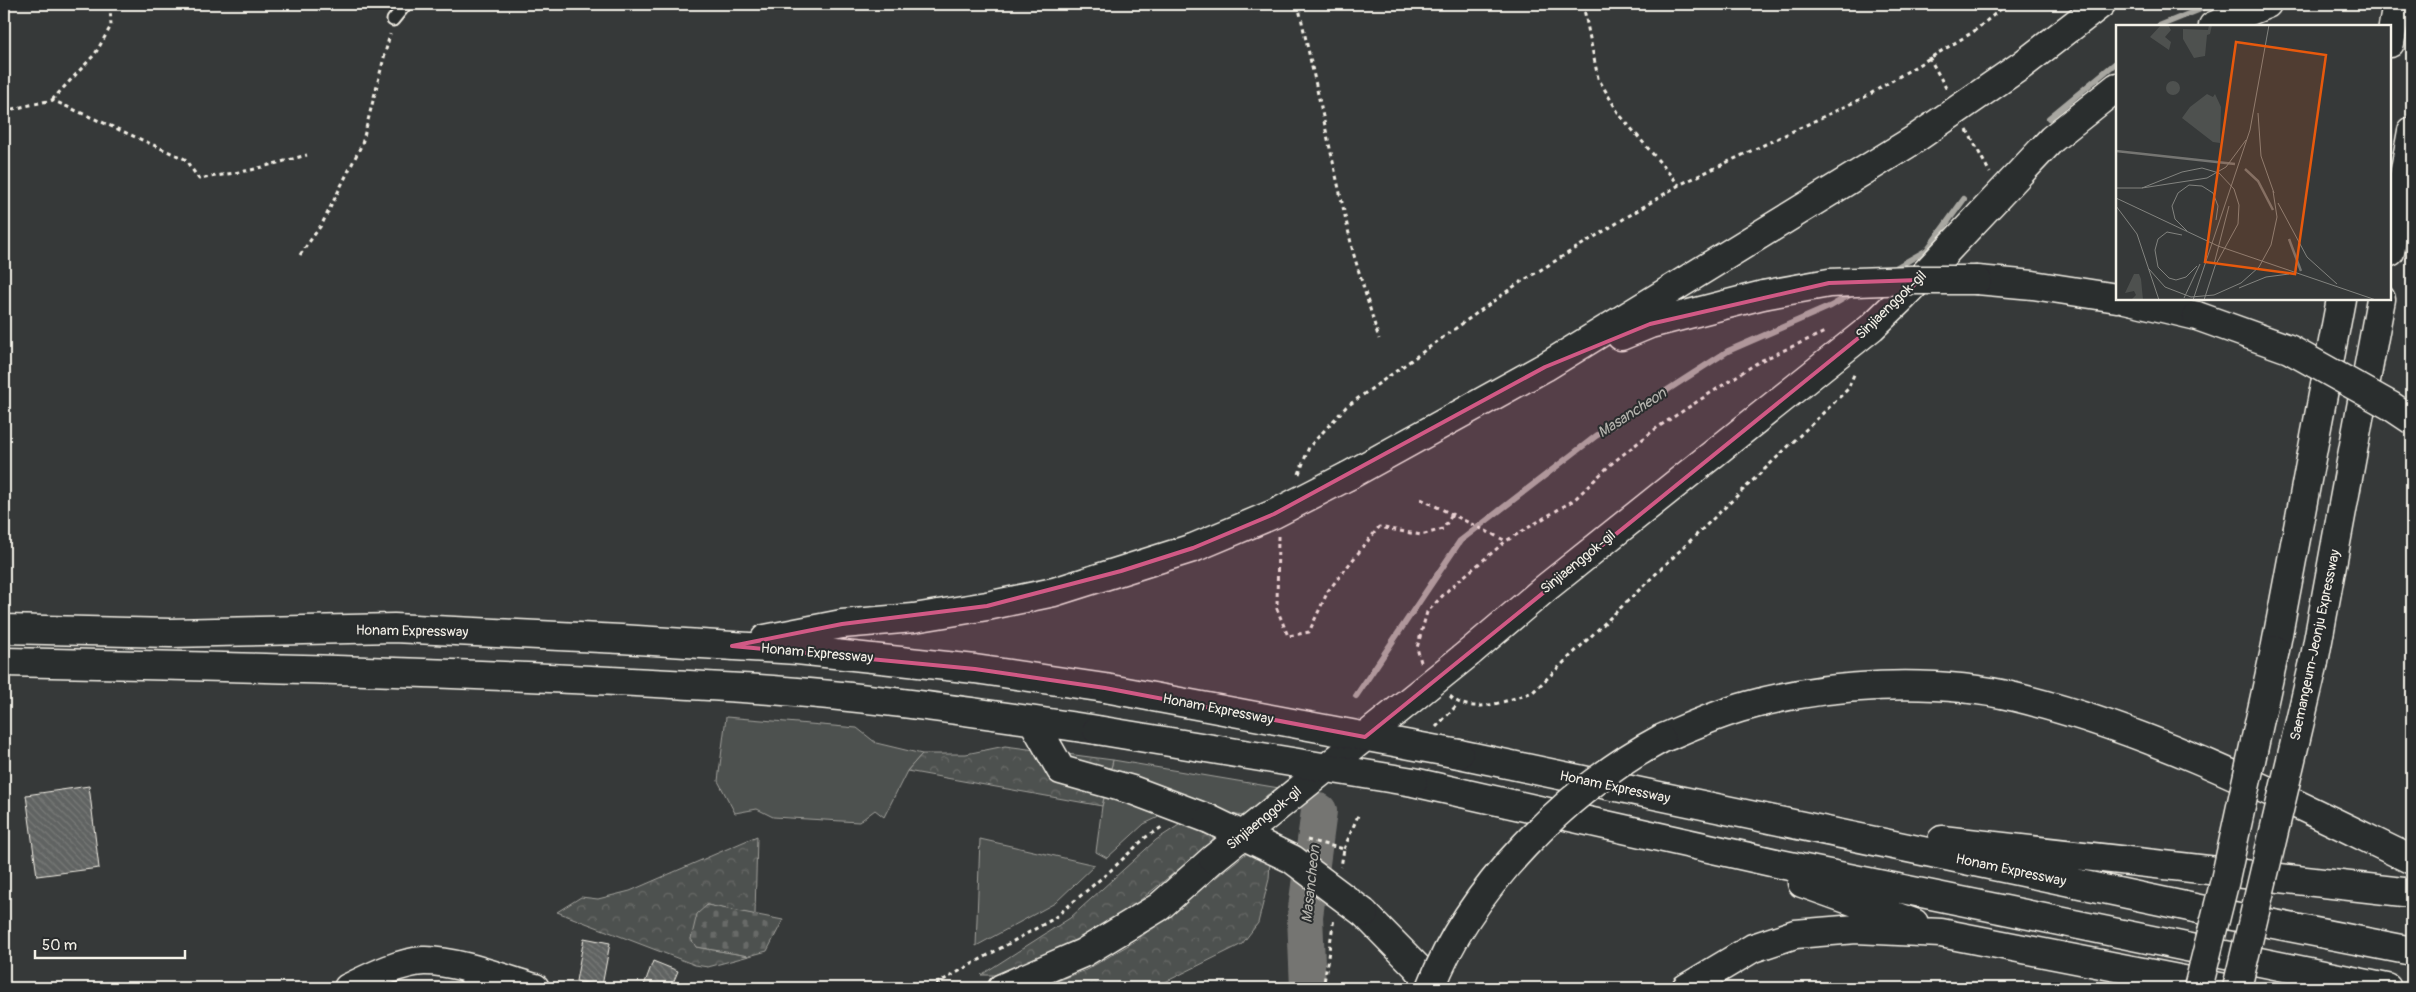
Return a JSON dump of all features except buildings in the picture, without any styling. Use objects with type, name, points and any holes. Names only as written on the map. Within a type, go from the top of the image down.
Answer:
[{"type":"main road","points":[[732,646],[842,624],[914,618],[1054,592],[1193,548],[1274,514],[1348,476],[1545,367],[1912,141],[2022,65],[2101,4]]},
{"type":"main road","points":[[2215,25],[2266,4]]},
{"type":"main road","points":[[2391,37],[2397,4]]},
{"type":"main road","name":"Sinjiaenggok-gil","points":[[1002,988],[1083,953],[1159,907],[1214,859],[1469,653],[1547,587],[1872,327],[1903,298],[2000,192],[2052,139],[2116,87]]},
{"type":"main road","points":[[2391,246],[2412,131]]},
{"type":"main road","points":[[1545,367],[1650,324],[1763,295],[1829,283],[1977,280],[2034,285],[2116,298]]},
{"type":"main road","points":[[2129,300],[2197,316],[2289,349],[2391,406],[2412,420]]},
{"type":"main road","points":[[2198,988],[2225,880],[2275,650],[2341,300]]},
{"type":"main road","name":"Saemangeum-Jeonju Expressway","points":[[2237,988],[2314,662],[2381,300]]},
{"type":"main road","name":"Honam Expressway","points":[[4,629],[170,633],[394,628],[797,650],[975,669],[1104,688],[1459,754],[2223,914],[2412,951]]},
{"type":"main road","points":[[4,662],[257,667],[744,688],[924,706],[1097,730],[1413,782],[1982,906],[2387,988]]},
{"type":"main road","points":[[1432,988],[1437,972],[1461,928],[1484,893],[1514,856],[1589,787],[1633,754],[1709,718],[1747,706],[1793,696],[1856,688],[1916,686],[1955,688],[2014,697],[2085,718],[2196,757],[2412,860]]},
{"type":"main road","points":[[1033,721],[1061,770],[1132,790],[1209,819],[1292,859],[1364,913],[1417,967],[1432,988]]},
{"type":"main road","points":[[1775,821],[2412,893]]},
{"type":"main road","points":[[1696,845],[1941,933]]},
{"type":"main road","points":[[1686,988],[1753,948],[1795,934],[1856,929],[1941,933],[2225,988]]},
{"type":"main road","points":[[348,988],[385,970],[424,961],[467,978],[535,988]]},
{"type":"lane","points":[[393,20],[406,4]]},
{"type":"path","points":[[4,112],[52,100],[95,54],[111,26],[110,4]]},
{"type":"path","points":[[1298,4],[1353,252],[1379,339]]},
{"type":"path","points":[[1583,4],[1598,78],[1619,114],[1679,185]]},
{"type":"path","points":[[1296,482],[1309,447],[1346,407],[1516,285],[1679,185],[1865,96],[1973,32],[2007,4]]},
{"type":"path","points":[[300,255],[322,224],[362,144],[393,20]]},
{"type":"path","points":[[1929,57],[1947,91]]},
{"type":"path","points":[[52,100],[185,159],[199,179],[251,170],[307,155]]},
{"type":"path","points":[[1965,125],[2000,192]]},
{"type":"path","points":[[1421,499],[1506,541]]},
{"type":"path","points":[[1278,533],[1277,609],[1288,636],[1309,632],[1328,591],[1380,527],[1420,535],[1443,529],[1452,514]]},
{"type":"path","points":[[1432,732],[1458,704]]},
{"type":"path","points":[[1344,849],[1358,813]]},
{"type":"path","points":[[930,988],[1053,919],[1110,872],[1146,837],[1170,822]]},
{"type":"path","points":[[1302,839],[1328,845]]},
{"type":"path","points":[[4,936],[4,981]]},
{"type":"highlighted area","points":[[1919,280],[1872,327],[1365,737],[1105,688],[975,669],[732,646],[842,624],[987,606],[1121,571],[1193,548],[1274,514],[1545,367],[1650,324],[1829,283]]},
{"type":"green space","points":[[726,717],[857,728],[876,743],[922,754],[907,771],[884,817],[875,810],[859,822],[773,817],[757,809],[735,813],[718,781]]},
{"type":"green space","points":[[1005,746],[1113,760],[1102,806],[907,771],[922,754],[966,754]]},
{"type":"green space","points":[[1113,760],[1279,788],[1267,795],[1245,816],[1178,808],[1144,824],[1107,858],[1096,852],[1102,806]]},
{"type":"green space","points":[[1179,825],[1218,829],[1210,844],[1108,926],[1062,950],[1000,975],[981,975],[1070,918],[1156,840]]},
{"type":"green space","points":[[757,836],[755,915],[707,905],[696,947],[749,956],[708,967],[695,965],[557,912],[581,897],[598,899],[630,891]]},
{"type":"green space","points":[[980,839],[1095,865],[1055,903],[976,946]]},
{"type":"green space","points":[[1263,840],[1271,844],[1269,879],[1258,923],[1242,944],[1153,988],[1132,988],[1130,985],[1115,988],[1039,988],[1086,970],[1137,940]]},
{"type":"green space","points":[[707,905],[783,920],[767,951],[749,956],[696,947],[691,939],[697,914]]},
{"type":"waterway","name":"Masancheon","points":[[2161,25],[2213,4]]},
{"type":"waterway","name":"Masancheon","points":[[2049,118],[2116,63]]},
{"type":"waterway","name":"Masancheon","points":[[1892,270],[1927,250],[1964,199]]},
{"type":"waterway","name":"Masancheon","points":[[1356,696],[1460,541],[1596,436],[1728,351],[1831,306],[1855,292]]},
{"type":"waterway","name":"Masancheon","points":[[1308,988],[1305,916],[1319,811]]}]
